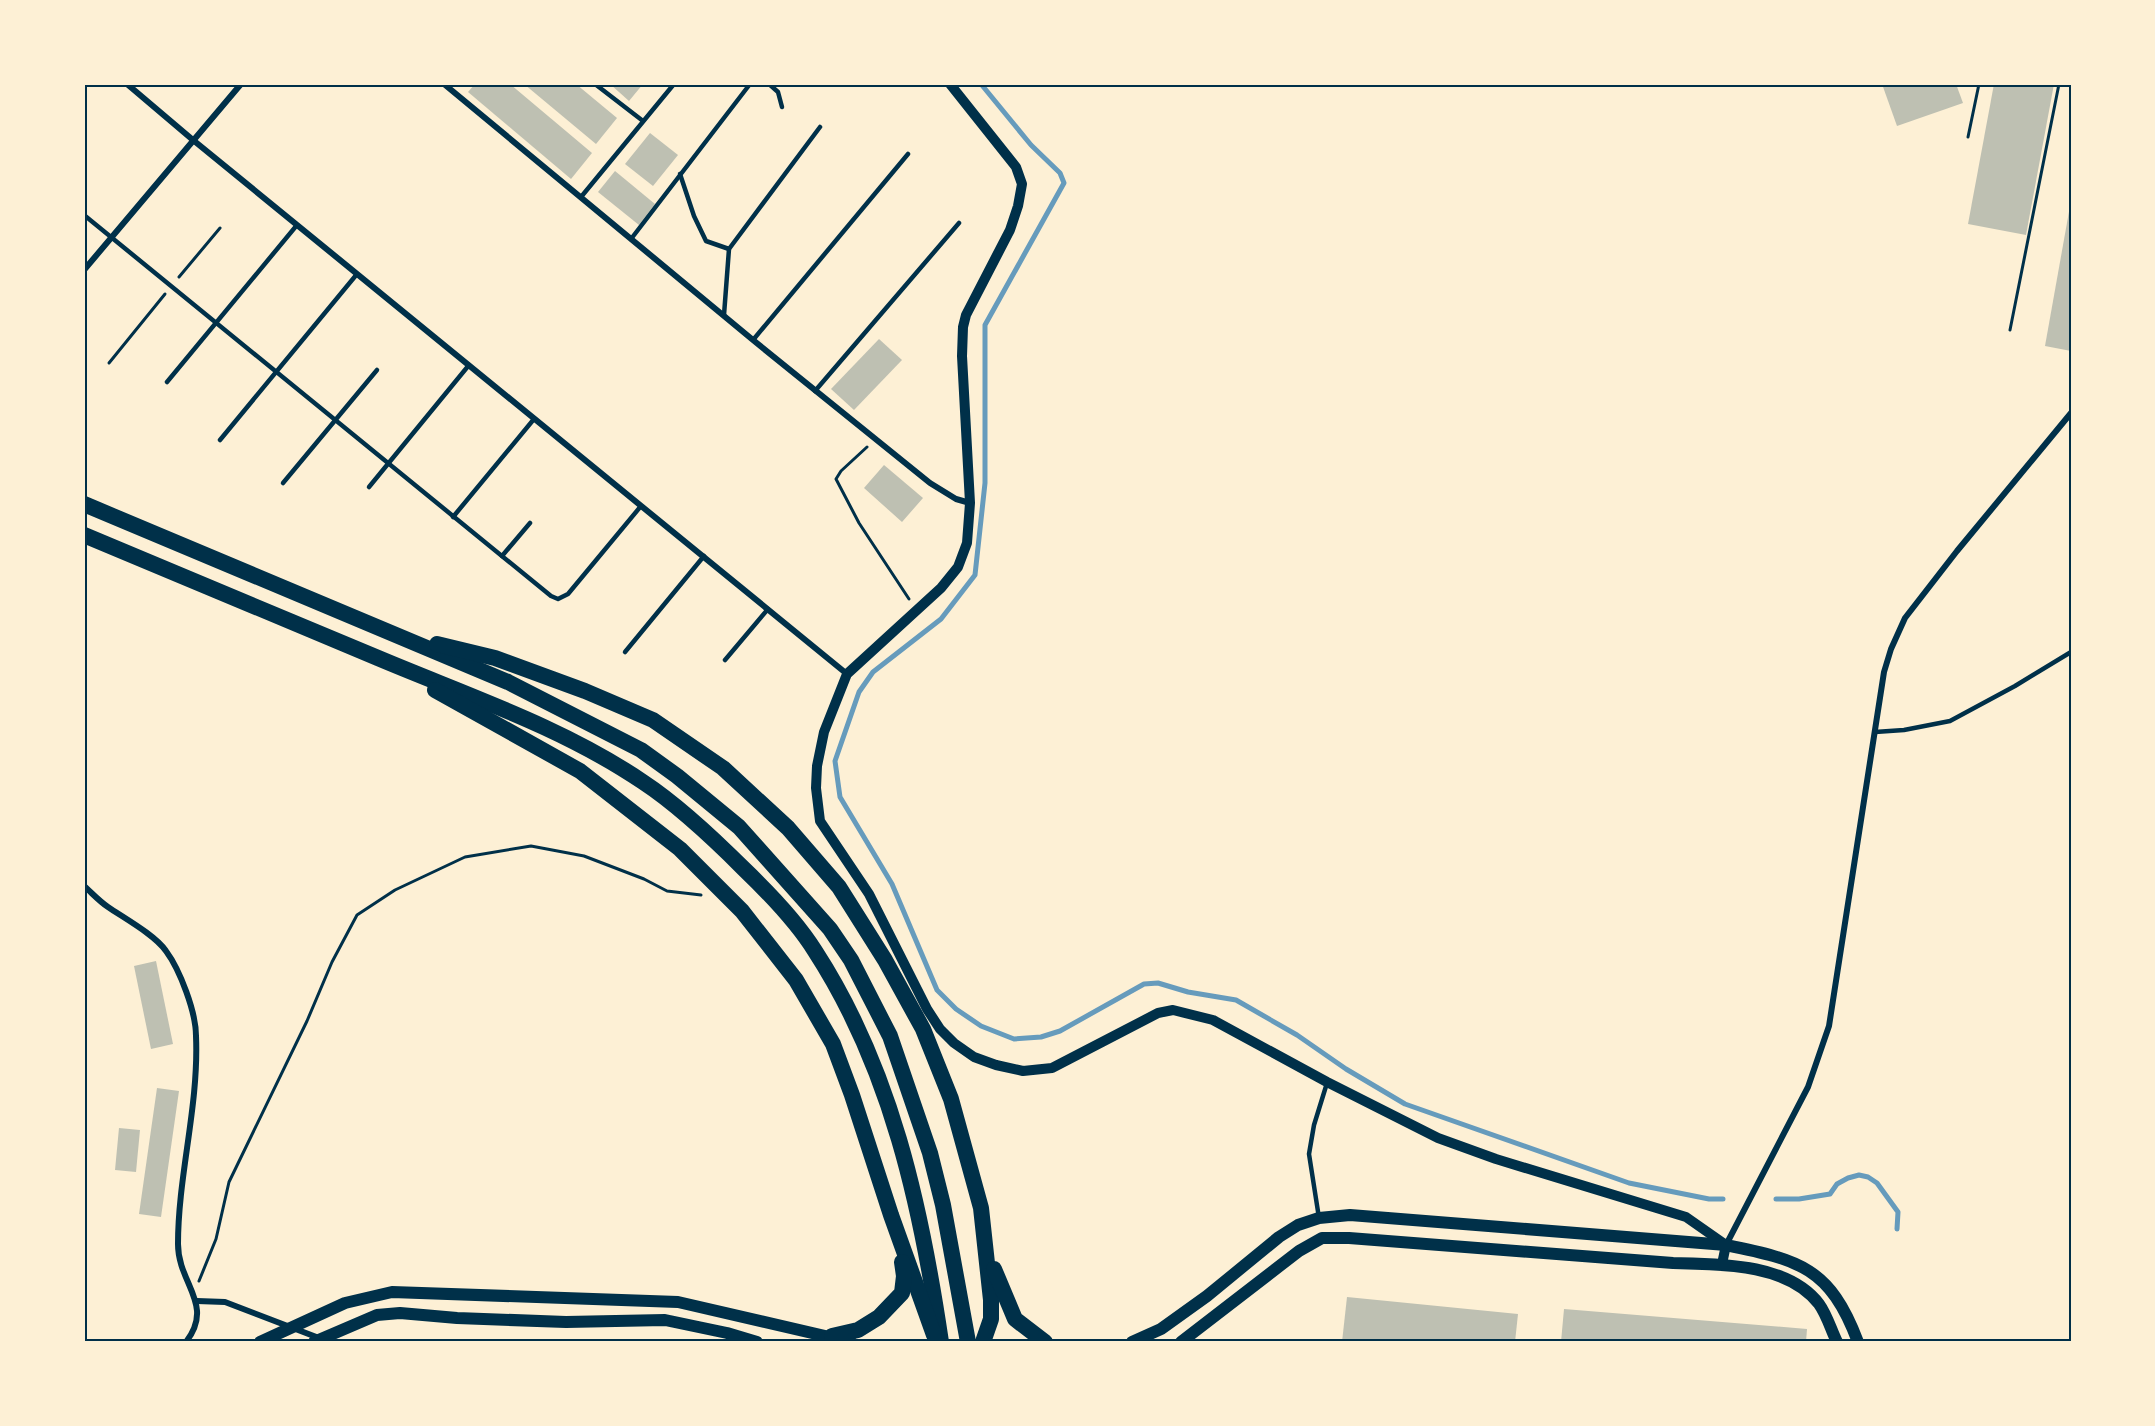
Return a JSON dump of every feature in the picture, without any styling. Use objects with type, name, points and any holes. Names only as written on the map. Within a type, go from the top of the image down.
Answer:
[{"type":"highway","points":[[84,504],[508,682],[640,750],[677,776],[739,827],[830,929],[851,960],[890,1036],[930,1153],[944,1205],[968,1342]]},
{"type":"highway","points":[[84,535],[493,705],[581,746],[645,783],[717,842],[766,891],[814,949],[846,1005],[878,1072],[906,1161],[930,1265],[941,1342]]},
{"type":"highway","points":[[390,633],[495,658],[585,691],[653,720],[723,768],[788,828],[839,886],[885,960],[923,1029],[951,1100],[981,1208],[995,1276],[1015,1319],[1045,1342]]},
{"type":"highway","points":[[386,661],[580,771],[680,849],[742,911],[796,980],[833,1044],[936,1342]]},
{"type":"highway","points":[[981,1208],[991,1318],[983,1342]]},
{"type":"highway","points":[[832,1336],[858,1330],[879,1317],[902,1293],[904,1276],[902,1254],[891,1215]]},
{"type":"main road","points":[[1132,1342],[1161,1329],[1189,1310],[1279,1237],[1298,1225],[1319,1218],[1350,1215],[1726,1245],[1773,1255],[1790,1261],[1824,1281],[1840,1303],[1858,1342]]},
{"type":"main road","points":[[1181,1342],[1299,1251],[1322,1238],[1349,1238],[1661,1262],[1722,1264],[1772,1273],[1795,1283],[1819,1304],[1837,1342]]},
{"type":"main road","points":[[260,1342],[345,1303],[393,1292],[678,1302],[851,1342]]},
{"type":"main road","points":[[314,1342],[377,1315],[400,1313],[566,1322],[665,1320],[757,1342]]},
{"type":"street","points":[[128,84],[193,140],[848,674]]},
{"type":"street","points":[[84,270],[241,84]]},
{"type":"street","points":[[444,84],[815,391],[930,483],[956,499],[970,503]]},
{"type":"street","points":[[950,84],[1016,167],[1022,184],[1010,230],[971,302],[963,327],[962,356],[970,503],[967,543],[958,567],[941,588],[848,674],[824,732],[817,766],[816,788],[820,821],[869,894],[927,1009],[940,1029],[954,1043],[974,1057],[1023,1071],[1052,1068],[1158,1013],[1173,1010],[1213,1020],[1327,1082],[1438,1138],[1496,1159],[1686,1217],[1726,1245]]},
{"type":"street","points":[[1722,1264],[1726,1245],[1808,1087],[1829,1026],[1884,672],[1891,649],[1905,618],[2071,413]]},
{"type":"street","points":[[84,886],[105,905],[165,949],[189,1001],[196,1033],[196,1066],[179,1208],[178,1256],[186,1281],[197,1301],[196,1323],[186,1342]]},
{"type":"street","points":[[197,1301],[225,1302],[329,1342]]},
{"type":"lane","points":[[595,84],[644,121]]},
{"type":"lane","points":[[581,197],[674,84]]},
{"type":"lane","points":[[631,239],[750,84]]},
{"type":"lane","points":[[769,84],[777,92],[782,107]]},
{"type":"lane","points":[[724,315],[729,249],[820,127]]},
{"type":"lane","points":[[753,340],[908,154]]},
{"type":"lane","points":[[680,174],[694,216],[706,241],[729,249]]},
{"type":"lane","points":[[84,215],[551,597],[558,598],[568,594],[641,506]]},
{"type":"lane","points":[[815,391],[959,223]]},
{"type":"lane","points":[[167,382],[297,225]]},
{"type":"lane","points":[[220,440],[357,274]]},
{"type":"lane","points":[[369,487],[469,365]]},
{"type":"lane","points":[[284,483],[377,370]]},
{"type":"lane","points":[[453,517],[534,419]]},
{"type":"lane","points":[[502,556],[530,524]]},
{"type":"lane","points":[[625,652],[704,556]]},
{"type":"lane","points":[[725,660],[768,609]]},
{"type":"lane","points":[[1875,732],[1904,730],[1950,721],[2071,652]]},
{"type":"lane","points":[[1319,1218],[1309,1154],[1314,1125],[1327,1082]]},
{"type":"path","points":[[1968,137],[1979,84]]},
{"type":"path","points":[[2010,330],[2059,84]]},
{"type":"path","points":[[875,439],[841,471],[836,479],[859,523],[916,611]]},
{"type":"path","points":[[197,1301],[200,1280],[216,1239],[229,1182],[307,1021],[332,962],[357,915],[395,890],[465,857],[531,846],[584,856],[644,879],[668,891],[702,896]]},
{"type":"building","points":[[475,84],[510,84],[592,153],[571,179],[468,92]]},
{"type":"building","points":[[524,84],[576,84],[617,118],[596,144]]},
{"type":"building","points":[[610,84],[643,84],[629,101]]},
{"type":"building","points":[[1882,84],[1956,84],[1963,103],[1897,126]]},
{"type":"building","points":[[1994,84],[2054,84],[2026,235],[1968,224]]},
{"type":"building","points":[[650,133],[678,155],[653,186],[625,164]]},
{"type":"building","points":[[615,171],[655,204],[639,225],[598,192]]},
{"type":"building","points":[[2071,206],[2071,351],[2045,346]]},
{"type":"building","points":[[879,339],[902,360],[854,410],[831,389]]},
{"type":"building","points":[[884,465],[923,498],[902,522],[864,488]]},
{"type":"building","points":[[156,961],[173,1044],[151,1049],[134,966]]},
{"type":"building","points":[[157,1088],[179,1091],[161,1217],[139,1214]]},
{"type":"building","points":[[119,1128],[140,1130],[136,1172],[115,1170]]},
{"type":"building","points":[[1347,1297],[1518,1314],[1515,1342],[1342,1342]]},
{"type":"building","points":[[1564,1309],[1807,1329],[1806,1342],[1561,1342]]},
{"type":"waterway","points":[[981,84],[1031,145],[1060,173],[1064,183],[985,325],[985,483],[975,575],[941,619],[873,672],[859,692],[835,761],[840,797],[892,884],[937,990],[956,1009],[981,1026],[1014,1039],[1041,1037],[1060,1031],[1144,984],[1158,983],[1188,992],[1236,1000],[1297,1035],[1346,1069],[1405,1104],[1629,1183],[1709,1199],[1723,1199]]},
{"type":"waterway","points":[[1776,1199],[1799,1199],[1830,1194],[1837,1184],[1848,1178],[1859,1175],[1868,1177],[1877,1183],[1898,1212],[1897,1229]]}]
